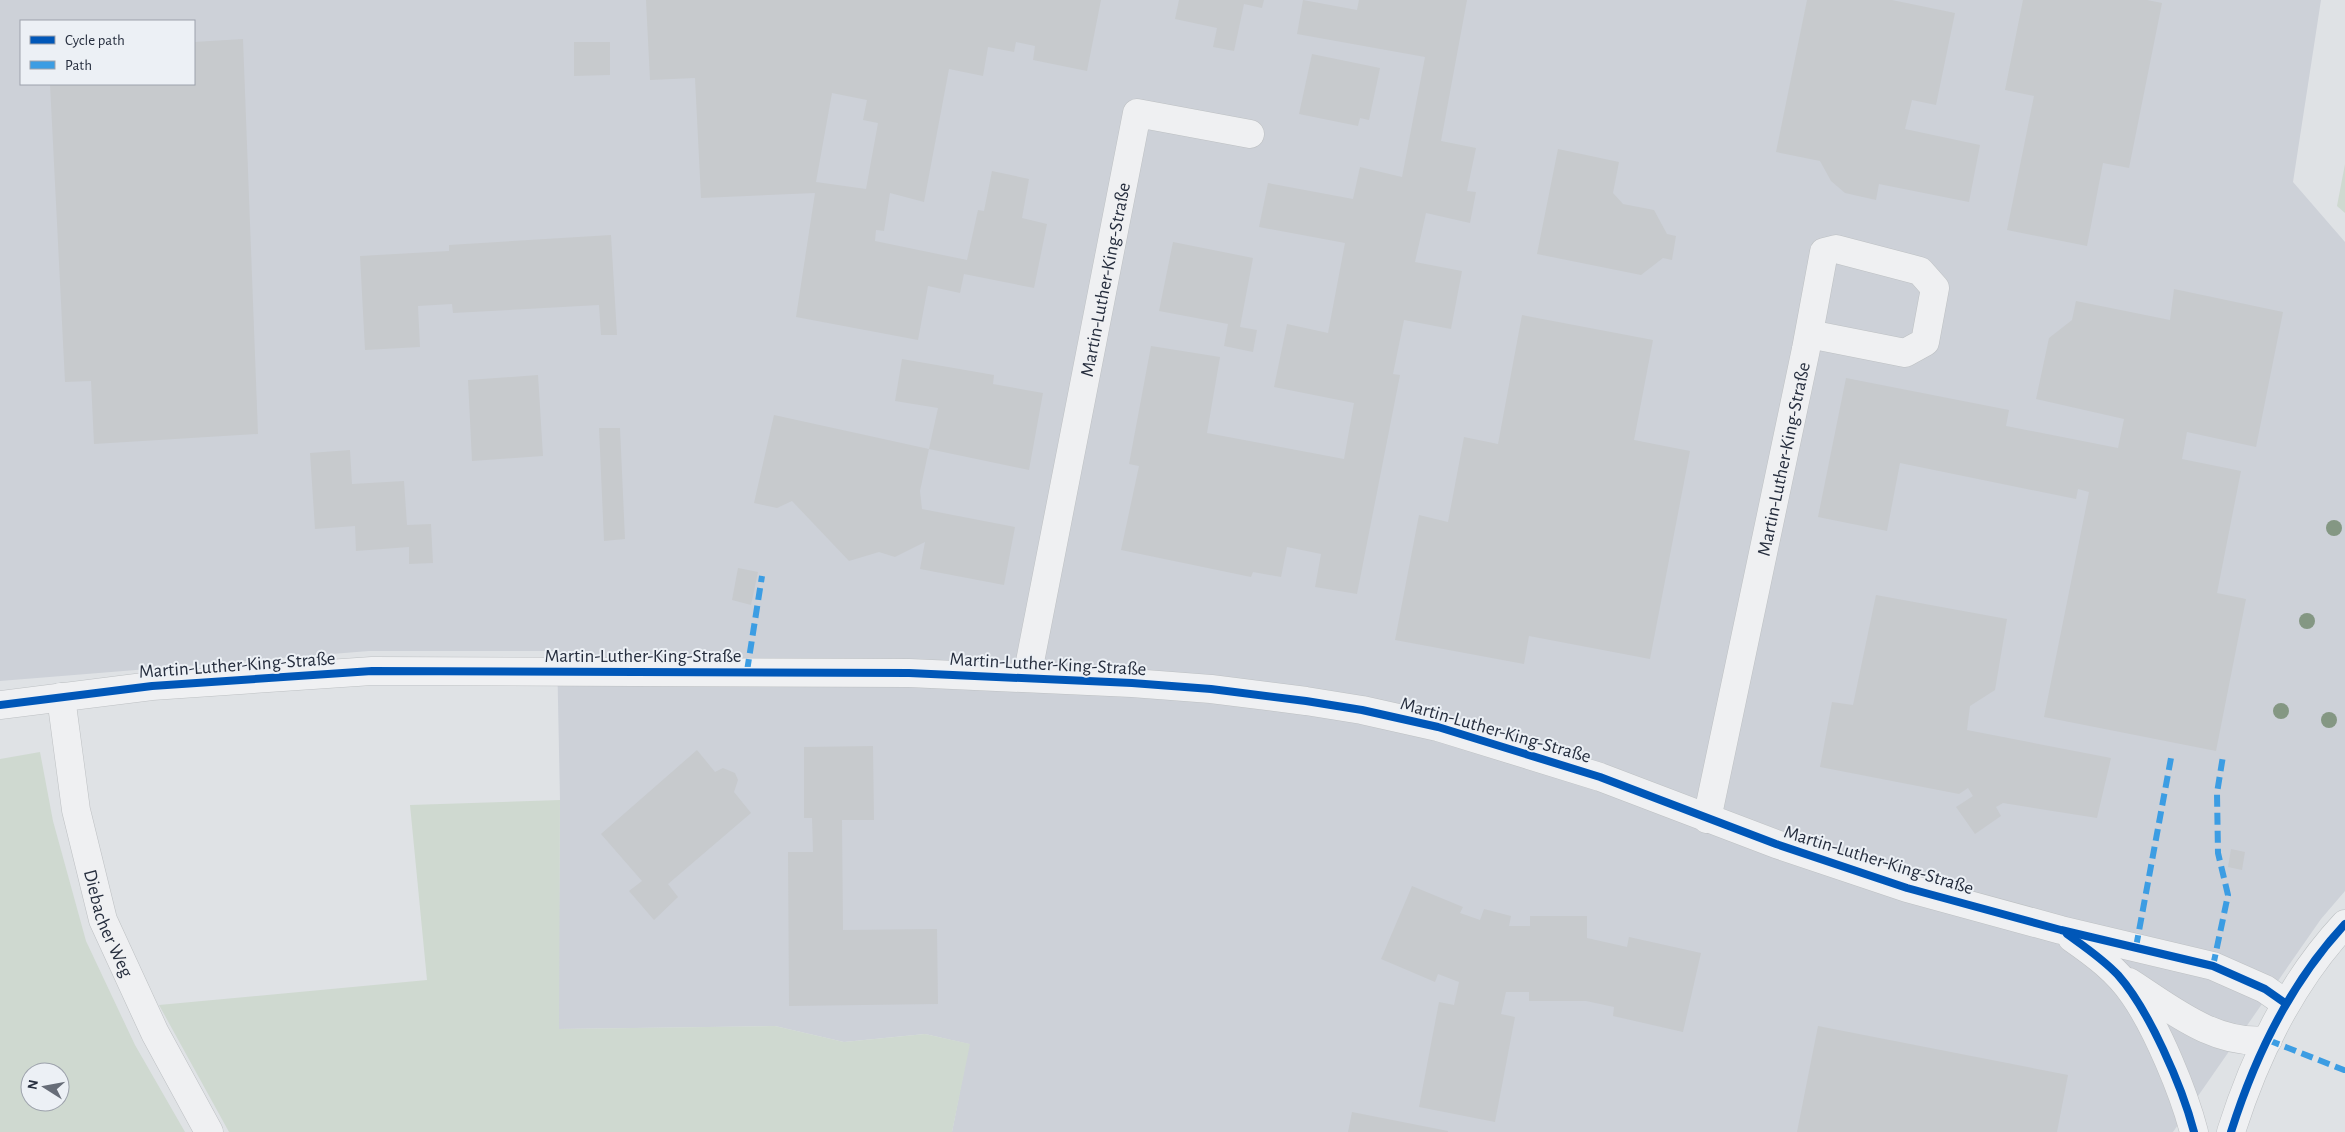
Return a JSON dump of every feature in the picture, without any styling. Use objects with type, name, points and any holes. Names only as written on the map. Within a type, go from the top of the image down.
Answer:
[{"type":"street","name":"Martin-Luther-King-Straße","points":[[1027,677],[1137,113],[1250,134]]},
{"type":"street","name":"Martin-Luther-King-Straße","points":[[1707,819],[1809,334],[1824,252],[1836,249],[1920,271],[1935,288],[1925,342],[1905,353],[1809,334]]},
{"type":"street","name":"Martin-Luther-King-Straße","points":[[0,706],[152,686],[372,671],[811,671],[1027,677],[1211,689],[1306,701],[1404,718],[1438,726],[1600,777],[1707,819],[1907,888],[2061,930],[2213,966],[2264,989],[2286,1003]]},
{"type":"street","name":"Diebacher Weg","points":[[61,697],[76,810],[103,920],[155,1032],[209,1132]]},
{"type":"street","points":[[2230,1132],[2246,1085],[2286,1003],[2306,970],[2345,924]]},
{"type":"street","name":"Martin-Luther-King-Straße","points":[[2061,930],[2102,960],[2117,974],[2134,995],[2163,1050],[2194,1132]]},
{"type":"street","name":"Martin-Luther-King-Straße","points":[[2117,974],[2187,1020],[2216,1033],[2251,1042],[2268,1040]]},
{"type":"shaded area","points":[[0,0],[2321,0],[2293,182],[2345,242],[2345,891],[2321,919],[2173,1132],[952,1132],[969,1044],[925,1034],[844,1042],[775,1026],[558,1029],[560,800],[557,651],[369,651],[0,681]]},
{"type":"shaded area","points":[[2345,164],[2345,213],[2337,206]]},
{"type":"shaded area","points":[[40,752],[53,821],[86,941],[135,1045],[185,1132],[0,1132],[0,759]]},
{"type":"shaded area","points":[[560,800],[559,1029],[775,1026],[844,1042],[925,1034],[970,1044],[952,1132],[229,1132],[159,1005],[427,980],[410,805]]},
{"type":"building","points":[[646,0],[1101,0],[1087,71],[1033,60],[1035,46],[1016,42],[1014,52],[988,47],[983,76],[949,69],[924,202],[890,193],[884,231],[876,230],[875,241],[967,260],[978,210],[984,211],[992,171],[1029,179],[1022,218],[1047,224],[1034,288],[964,274],[960,293],[928,286],[918,340],[796,317],[815,193],[701,198],[695,78],[650,80]],"holes":[[[832,93],[867,100],[863,120],[878,123],[866,189],[816,182]]]},
{"type":"building","points":[[1179,0],[1264,0],[1262,8],[1244,4],[1234,51],[1213,47],[1217,28],[1175,19]]},
{"type":"building","points":[[1303,0],[1357,10],[1359,0],[1467,0],[1441,141],[1476,148],[1467,191],[1476,192],[1470,223],[1426,213],[1415,262],[1462,271],[1451,329],[1404,320],[1393,374],[1400,375],[1357,594],[1315,587],[1321,554],[1287,547],[1281,577],[1253,572],[1251,577],[1121,550],[1139,466],[1129,464],[1151,346],[1220,357],[1207,433],[1344,459],[1354,403],[1274,387],[1287,324],[1328,333],[1345,243],[1259,227],[1268,183],[1353,199],[1360,167],[1402,177],[1425,57],[1297,34]]},
{"type":"building","points":[[1807,0],[1892,0],[1955,13],[1936,105],[1912,100],[1905,129],[1980,145],[1969,202],[1879,184],[1876,200],[1845,193],[1831,181],[1820,161],[1776,152]]},
{"type":"building","points":[[2023,0],[2147,0],[2162,3],[2129,168],[2103,163],[2087,246],[2007,230],[2034,96],[2005,90]]},
{"type":"building","points":[[243,39],[258,434],[94,444],[91,381],[65,382],[50,85],[195,85],[195,42]]},
{"type":"building","points":[[574,42],[610,42],[610,75],[574,76]]},
{"type":"building","points":[[1312,54],[1380,68],[1369,120],[1360,118],[1358,126],[1299,114]]},
{"type":"building","points":[[1558,149],[1619,162],[1613,193],[1623,204],[1654,210],[1667,234],[1676,236],[1672,260],[1663,258],[1641,275],[1537,254]]},
{"type":"building","points":[[611,235],[617,335],[601,335],[599,305],[453,313],[452,304],[418,306],[420,347],[365,350],[360,256],[449,251],[449,245]]},
{"type":"building","points":[[1173,242],[1253,258],[1240,327],[1257,330],[1253,352],[1224,346],[1228,324],[1159,311]]},
{"type":"building","points":[[2174,289],[2283,312],[2256,447],[2187,432],[2182,459],[2241,471],[2217,593],[2246,599],[2216,751],[2044,717],[2089,492],[2078,489],[2076,499],[1900,463],[1887,531],[1818,517],[1846,378],[2009,410],[2006,426],[2118,448],[2124,419],[2036,399],[2049,338],[2072,320],[2076,301],[2170,320]]},
{"type":"building","points":[[1522,315],[1653,340],[1634,440],[1690,451],[1650,659],[1529,636],[1524,664],[1395,640],[1419,515],[1448,522],[1464,437],[1498,444]]},
{"type":"building","points":[[902,359],[994,375],[993,384],[1043,393],[1029,470],[929,449],[938,408],[895,401]]},
{"type":"building","points":[[538,375],[543,456],[472,461],[468,380]]},
{"type":"building","points":[[774,415],[929,449],[920,491],[922,509],[1015,527],[1004,585],[920,569],[925,542],[895,557],[879,552],[849,561],[792,501],[777,508],[754,503]]},
{"type":"building","points":[[599,428],[620,428],[625,539],[604,541]]},
{"type":"building","points":[[350,450],[352,484],[404,481],[407,525],[431,524],[433,563],[409,564],[409,547],[356,551],[355,526],[315,529],[310,453]]},
{"type":"building","points":[[738,568],[758,572],[751,605],[732,600]]},
{"type":"building","points":[[1876,595],[2007,619],[1995,690],[1970,706],[1967,730],[2111,758],[2097,818],[2003,803],[1996,807],[2001,816],[1975,834],[1956,807],[1973,796],[1968,788],[1959,794],[1820,767],[1832,702],[1853,705]]},
{"type":"building","points":[[873,746],[874,820],[842,820],[843,930],[937,929],[938,1004],[789,1006],[788,852],[813,852],[812,818],[804,818],[804,747]]},
{"type":"building","points":[[697,750],[715,772],[723,768],[735,773],[738,780],[734,792],[751,813],[668,884],[678,897],[654,920],[629,891],[642,881],[601,834]]},
{"type":"building","points":[[2231,849],[2245,852],[2242,870],[2228,867]]},
{"type":"building","points":[[1412,886],[1463,907],[1460,913],[1480,920],[1484,909],[1511,916],[1509,926],[1530,926],[1530,916],[1587,916],[1587,938],[1627,947],[1629,937],[1701,953],[1683,1032],[1613,1016],[1614,1007],[1586,1001],[1529,1001],[1529,992],[1506,992],[1501,1014],[1515,1017],[1495,1122],[1419,1107],[1439,1002],[1454,1005],[1459,982],[1438,974],[1435,982],[1381,959]]},
{"type":"building","points":[[1818,1026],[2068,1075],[2057,1132],[1797,1132]]},
{"type":"building","points":[[1352,1112],[1448,1131],[1448,1132],[1348,1132]]},
{"type":"marked path","points":[[747,671],[762,576]]},
{"type":"marked path","points":[[2213,966],[2228,895],[2218,853],[2217,793],[2223,756]]},
{"type":"marked path","points":[[2136,947],[2171,758]]},
{"type":"marked path","points":[[2268,1040],[2344,1070],[2345,1067]]},
{"type":"cycle path","points":[[0,705],[152,686],[372,671],[909,673],[1132,683],[1211,689],[1306,701],[1362,710],[1438,727],[1600,777],[1776,844],[1907,888],[2061,930],[2213,966],[2265,989],[2285,1003]]},
{"type":"cycle path","points":[[2231,1132],[2251,1076],[2276,1022],[2307,971],[2345,924]]},
{"type":"cycle path","points":[[2067,934],[2094,953],[2118,975],[2130,990],[2153,1028],[2173,1071],[2194,1132]]}]
